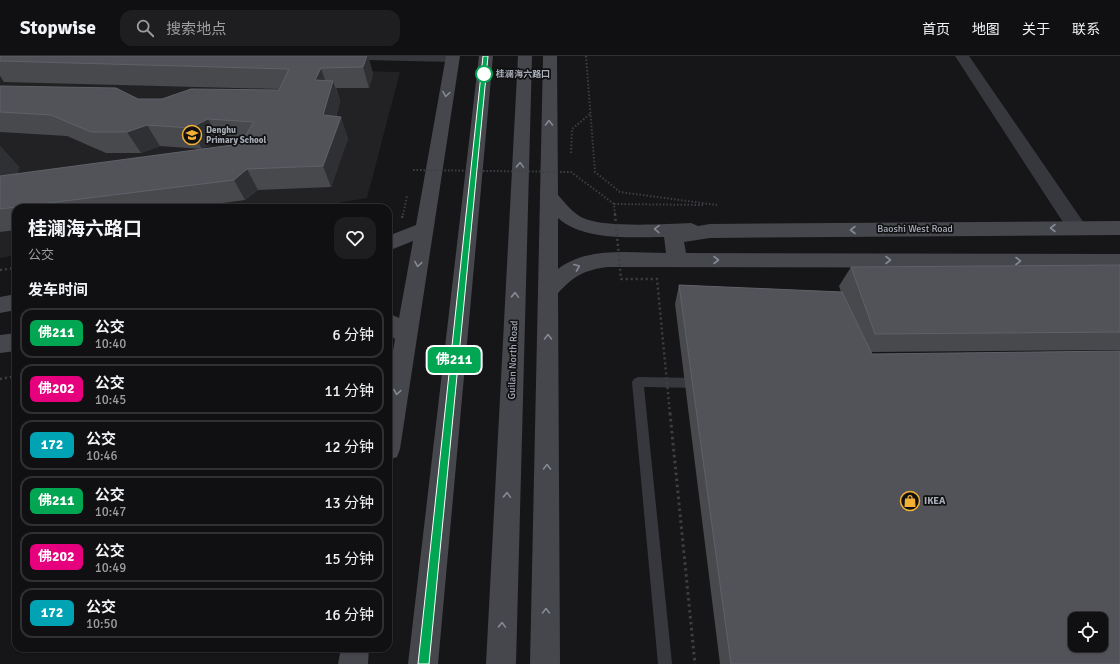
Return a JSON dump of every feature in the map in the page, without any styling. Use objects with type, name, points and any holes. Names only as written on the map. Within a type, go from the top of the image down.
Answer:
[{"type":"main road","points":[[423,664],[486,56]]},
{"type":"main road","name":"Guilan North Road","points":[[501,664],[525,56]]},
{"type":"main road","points":[[545,664],[550,56]]},
{"type":"main road","points":[[392,424],[452,57]]},
{"type":"main road","name":"Baoshi West Road","points":[[549,196],[564,214],[576,223],[606,228],[710,231],[1120,228]]},
{"type":"main road","points":[[392,242],[424,230]]},
{"type":"main road","name":"Baoshi West Road","points":[[677,259],[674,237],[710,231]]},
{"type":"main road","points":[[548,291],[563,274],[576,266],[608,260],[1120,261]]},
{"type":"main road","points":[[0,305],[12,303]]},
{"type":"main road","points":[[392,324],[406,336]]},
{"type":"main road","points":[[0,344],[12,342]]},
{"type":"main road","points":[[353,664],[354,652]]},
{"type":"street","points":[[366,56],[452,57]]},
{"type":"street","points":[[962,56],[1077,228]]},
{"type":"lane","points":[[665,664],[638,382],[708,383]]},
{"type":"path","points":[[413,170],[571,172],[614,204],[718,205],[620,192],[595,172],[586,56]]},
{"type":"path","points":[[571,157],[572,129],[590,114]]},
{"type":"path","points":[[402,219],[408,191]]},
{"type":"path","points":[[614,204],[621,279],[657,279],[695,664]]},
{"type":"path","points":[[0,270],[12,268]]},
{"type":"path","points":[[0,379],[12,377]]},
{"type":"shaded area","name":"Denghu Primary School","points":[[0,63],[400,72],[367,198],[332,204],[12,204],[12,256],[0,258]]},
{"type":"building","points":[[0,56],[367,56],[363,67],[321,68],[315,80],[333,81],[323,115],[341,117],[323,166],[247,169],[234,180],[40,204],[12,204],[12,208],[0,209],[0,176],[240,144],[254,122],[208,119],[190,128],[147,125],[127,132],[91,132],[51,115],[0,112],[0,86],[116,88],[138,99],[162,99],[191,89],[279,90],[289,69],[0,61]]},
{"type":"building","points":[[1120,265],[1120,332],[875,334],[851,267]]},
{"type":"building","name":"IKEA","points":[[679,285],[842,292],[872,354],[1120,351],[1120,664],[731,664]]},
{"type":"bus line","name":"佛211","points":[[423,664],[486,56]]},
{"type":"place","name":"桂澜海六路口","points":[[484,74]]},
{"type":"place","name":"Denghu Primary School","points":[[192,135]]},
{"type":"place","name":"IKEA","points":[[910,501]]}]
